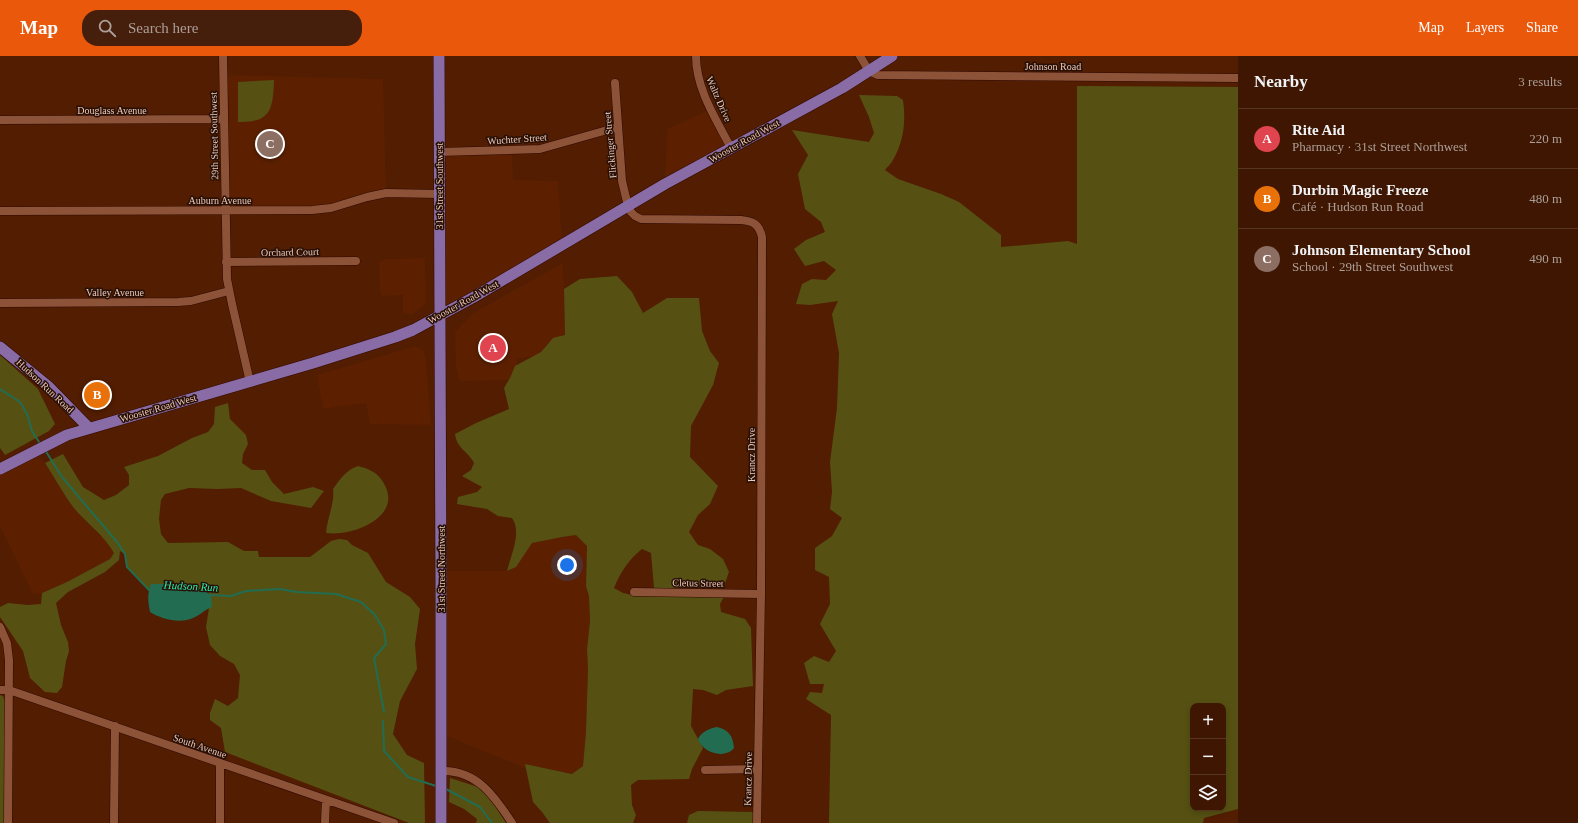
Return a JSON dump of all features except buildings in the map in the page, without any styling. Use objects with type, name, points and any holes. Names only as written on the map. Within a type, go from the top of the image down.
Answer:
[{"type":"main road","name":"31st Street Southwest","points":[[439,56],[439,316]]},
{"type":"main road","name":"Wooster Road West","points":[[0,469],[67,435],[250,382],[395,337],[439,316],[628,206],[842,88],[892,56]]},
{"type":"main road","name":"31st Street Northwest","points":[[439,316],[442,771],[441,823]]},
{"type":"main road","name":"Hudson Run Road","points":[[0,347],[49,387],[89,428]]},
{"type":"street","name":"29th Street Southwest","points":[[223,56],[226,262],[229,291],[250,382]]},
{"type":"street","name":"Waltz Drive","points":[[696,56],[697,74],[701,86],[731,148]]},
{"type":"street","points":[[860,56],[869,71]]},
{"type":"street","name":"Johnson Road","points":[[869,71],[878,74],[1238,78]]},
{"type":"street","name":"Flickinger Street","points":[[615,83],[621,170],[628,206]]},
{"type":"street","name":"Douglass Avenue","points":[[0,120],[224,119]]},
{"type":"street","name":"Wuchter Street","points":[[439,152],[540,149],[618,127]]},
{"type":"street","name":"Auburn Avenue","points":[[0,211],[325,209],[367,197],[386,194],[439,194]]},
{"type":"street","name":"Krancz Drive","points":[[628,206],[631,212],[641,219],[741,220],[754,222],[760,230],[762,247],[761,594],[757,823]]},
{"type":"street","name":"Orchard Court","points":[[226,262],[356,261]]},
{"type":"street","name":"Valley Avenue","points":[[0,303],[178,302],[191,301],[229,291]]},
{"type":"street","name":"Cletus Street","points":[[634,592],[761,594]]},
{"type":"street","points":[[0,627],[4,634],[8,652],[4,690],[8,823]]},
{"type":"street","name":"South Avenue","points":[[4,690],[115,726],[394,823]]},
{"type":"street","points":[[114,823],[115,726]]},
{"type":"street","points":[[220,763],[220,823]]},
{"type":"street","points":[[705,770],[758,769]]},
{"type":"street","points":[[442,771],[458,774],[479,783],[492,794],[512,823]]},
{"type":"street","points":[[325,823],[326,800]]},
{"type":"shaded area","points":[[224,75],[383,79],[386,193],[343,205],[225,210]]},
{"type":"shaded area","points":[[274,80],[273,99],[268,112],[264,117],[249,122],[238,122],[238,82]]},
{"type":"shaded area","points":[[1077,86],[1238,87],[1238,809],[1204,818],[1203,823],[829,823],[831,715],[806,699],[810,692],[822,693],[824,684],[810,684],[804,663],[814,656],[829,662],[836,651],[820,624],[830,604],[829,577],[815,570],[815,548],[832,536],[842,518],[830,509],[832,492],[830,462],[837,408],[839,353],[832,314],[838,301],[810,305],[796,304],[802,284],[812,279],[826,280],[836,270],[824,261],[805,266],[794,249],[806,240],[825,232],[821,222],[805,209],[798,174],[808,155],[792,130],[869,142],[874,133],[869,117],[859,95],[897,96],[903,100],[904,123],[902,138],[897,153],[885,170],[898,179],[959,202],[1001,235],[1001,247],[1068,241],[1077,244]]},
{"type":"shaded area","points":[[711,109],[731,148],[665,184],[667,129]]},
{"type":"shaded area","points":[[512,151],[513,180],[558,181],[562,245],[439,316],[439,152]]},
{"type":"shaded area","points":[[425,258],[426,304],[412,315],[403,312],[403,295],[382,296],[380,292],[379,264],[381,261],[387,259]]},
{"type":"shaded area","points":[[563,263],[565,336],[549,342],[541,352],[534,356],[517,359],[516,373],[512,380],[459,380],[456,366],[455,332],[473,313]]},
{"type":"shaded area","points":[[617,276],[632,292],[643,313],[667,298],[699,298],[702,331],[710,351],[719,363],[713,385],[691,426],[690,457],[718,486],[710,504],[698,515],[689,532],[698,545],[710,549],[723,559],[729,572],[725,583],[721,584],[654,588],[651,553],[642,549],[625,567],[614,588],[623,593],[632,595],[634,592],[726,593],[720,604],[721,612],[745,619],[751,628],[753,686],[726,690],[717,695],[703,690],[693,689],[691,726],[703,748],[692,769],[689,779],[638,780],[631,785],[632,805],[636,815],[633,823],[550,823],[533,802],[525,764],[572,774],[583,766],[586,732],[588,669],[587,649],[590,621],[589,596],[586,586],[587,546],[576,535],[532,543],[516,567],[507,571],[515,544],[515,524],[512,518],[498,516],[487,509],[457,504],[458,497],[477,492],[482,487],[462,476],[471,470],[474,463],[460,447],[455,434],[509,409],[504,388],[515,366],[541,352],[553,338],[565,335],[564,289],[580,279]]},
{"type":"shaded area","points":[[415,346],[424,351],[426,359],[431,425],[370,424],[366,403],[323,409],[317,375]]},
{"type":"shaded area","points":[[0,355],[38,389],[55,424],[49,431],[5,455],[0,448]]},
{"type":"shaded area","points":[[228,403],[230,419],[246,435],[248,444],[243,454],[242,463],[252,470],[265,470],[272,482],[284,494],[313,487],[324,491],[311,508],[271,501],[241,488],[189,488],[165,494],[161,500],[159,519],[161,534],[168,543],[228,542],[244,551],[258,551],[259,557],[310,557],[331,541],[339,539],[347,540],[352,545],[368,553],[386,582],[410,597],[420,609],[415,644],[417,669],[400,701],[393,734],[407,755],[424,763],[425,823],[409,823],[225,752],[221,728],[210,720],[210,713],[215,699],[228,706],[238,698],[240,675],[234,664],[220,656],[210,645],[206,627],[210,602],[208,587],[199,593],[152,593],[127,567],[125,554],[120,551],[119,560],[105,572],[68,592],[56,603],[61,625],[68,642],[69,651],[62,687],[57,693],[45,692],[30,678],[23,651],[0,617],[0,607],[8,603],[28,605],[41,604],[42,593],[67,582],[110,559],[114,553],[105,540],[73,507],[45,463],[63,454],[83,487],[104,500],[116,495],[129,485],[129,475],[124,467],[158,456],[192,438],[208,432],[214,424],[215,407]]},
{"type":"shaded area","points":[[37,455],[45,463],[73,507],[91,527],[109,543],[114,553],[110,559],[67,582],[42,593],[33,594],[0,527],[0,474]]},
{"type":"shaded area","points":[[358,466],[372,471],[381,479],[388,494],[387,505],[382,514],[373,522],[362,528],[349,532],[326,533],[333,499],[333,489],[347,472]]},
{"type":"shaded area","points":[[576,535],[587,546],[586,586],[589,596],[590,621],[587,649],[588,669],[586,732],[583,766],[573,774],[526,764],[527,769],[445,735],[443,571],[511,570],[532,543]]},
{"type":"shaded area","points":[[151,584],[182,585],[198,588],[211,595],[212,607],[188,620],[177,621],[160,617],[150,612],[148,598]]},
{"type":"shaded area","points":[[0,695],[3,696],[5,702],[4,823],[0,823]]},
{"type":"shaded area","points":[[717,727],[730,734],[733,740],[734,748],[730,752],[719,754],[714,753],[704,748],[700,744],[698,739],[703,732]]},
{"type":"shaded area","points":[[450,778],[478,787],[490,798],[506,823],[476,823],[477,819],[464,809],[449,802]]},
{"type":"shaded area","points":[[698,811],[752,812],[754,814],[754,823],[687,823],[689,815]]},
{"type":"waterway","name":"Hudson Run","points":[[0,389],[20,402],[27,414],[32,431],[41,445]]},
{"type":"waterway","name":"Hudson Run","points":[[45,450],[62,477],[117,542],[125,554],[127,567],[150,591]]},
{"type":"waterway","name":"Hudson Run","points":[[209,595],[231,596],[246,591],[280,589],[297,592],[336,594],[361,602],[375,615],[384,630],[386,644],[374,658],[384,712]]},
{"type":"waterway","name":"Hudson Run","points":[[383,721],[384,751],[408,777],[436,786]]},
{"type":"waterway","name":"Hudson Run","points":[[444,788],[480,807],[492,823]]},
{"type":"place","name":"Johnson Elementary School","points":[[270,144]]},
{"type":"place","name":"Rite Aid","points":[[493,348]]},
{"type":"place","name":"Durbin Magic Freeze","points":[[97,395]]}]
